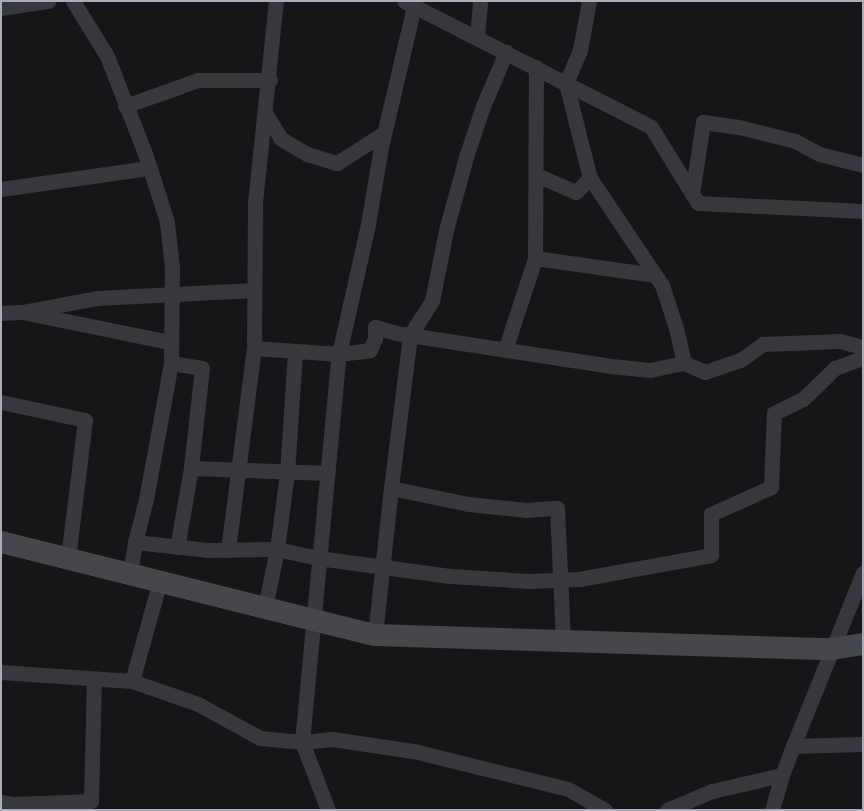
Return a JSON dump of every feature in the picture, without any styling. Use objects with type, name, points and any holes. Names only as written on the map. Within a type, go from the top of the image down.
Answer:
[{"type":"street","points":[[1,8],[48,1]]},
{"type":"street","points":[[228,550],[237,470],[254,348],[255,203],[270,80],[276,1]]},
{"type":"street","points":[[477,37],[480,1]]},
{"type":"street","points":[[589,1],[580,50],[566,83],[590,178],[662,285],[676,328],[684,363]]},
{"type":"street","points":[[76,2],[107,56],[150,168],[167,222],[172,293],[170,342],[171,363],[146,499],[135,542],[130,574]]},
{"type":"street","points":[[328,810],[302,742],[318,558],[339,354],[368,224],[409,4],[652,126],[698,203],[863,212]]},
{"type":"street","points":[[375,635],[410,335],[432,301],[446,230],[467,154],[483,106],[506,52]]},
{"type":"street","points":[[505,350],[535,258],[536,67]]},
{"type":"street","points":[[125,106],[198,80],[270,80]]},
{"type":"street","points":[[266,114],[281,139],[307,154],[337,163],[384,133]]},
{"type":"street","points":[[692,194],[703,122],[739,127],[795,140],[819,154],[863,165]]},
{"type":"street","points":[[1,189],[150,168]]},
{"type":"street","points":[[536,175],[576,192],[590,178]]},
{"type":"street","points":[[535,258],[655,274]]},
{"type":"street","points":[[1,313],[22,312],[97,298],[254,290]]},
{"type":"street","points":[[22,312],[170,342]]},
{"type":"street","points":[[254,348],[339,354],[370,350],[375,338],[375,326],[410,335],[650,370],[684,363],[705,372],[742,359],[763,344],[840,341],[863,348]]},
{"type":"street","points":[[265,608],[277,549],[287,473],[295,351]]},
{"type":"street","points":[[135,542],[178,547],[228,550],[277,549],[318,558],[450,576],[528,581],[579,579],[711,555],[711,514],[771,487],[774,413],[803,399],[835,368],[863,358]]},
{"type":"street","points":[[171,363],[202,368],[191,468],[178,547]]},
{"type":"street","points":[[1,402],[85,420],[68,558]]},
{"type":"street","points":[[191,468],[287,473],[327,473]]},
{"type":"street","points":[[391,488],[468,504],[526,510],[557,508],[563,641]]},
{"type":"street","points":[[1,542],[375,635],[832,649],[863,644]]},
{"type":"street","points":[[772,810],[782,775],[816,683],[832,649],[863,573]]},
{"type":"street","points":[[132,681],[160,581]]},
{"type":"street","points":[[1,672],[132,681],[198,704],[260,738],[302,742],[332,739],[413,751],[568,789],[605,810]]},
{"type":"street","points":[[1,802],[13,804],[92,806],[94,679]]},
{"type":"street","points":[[793,746],[863,744]]},
{"type":"street","points":[[667,810],[712,791],[782,775]]}]
